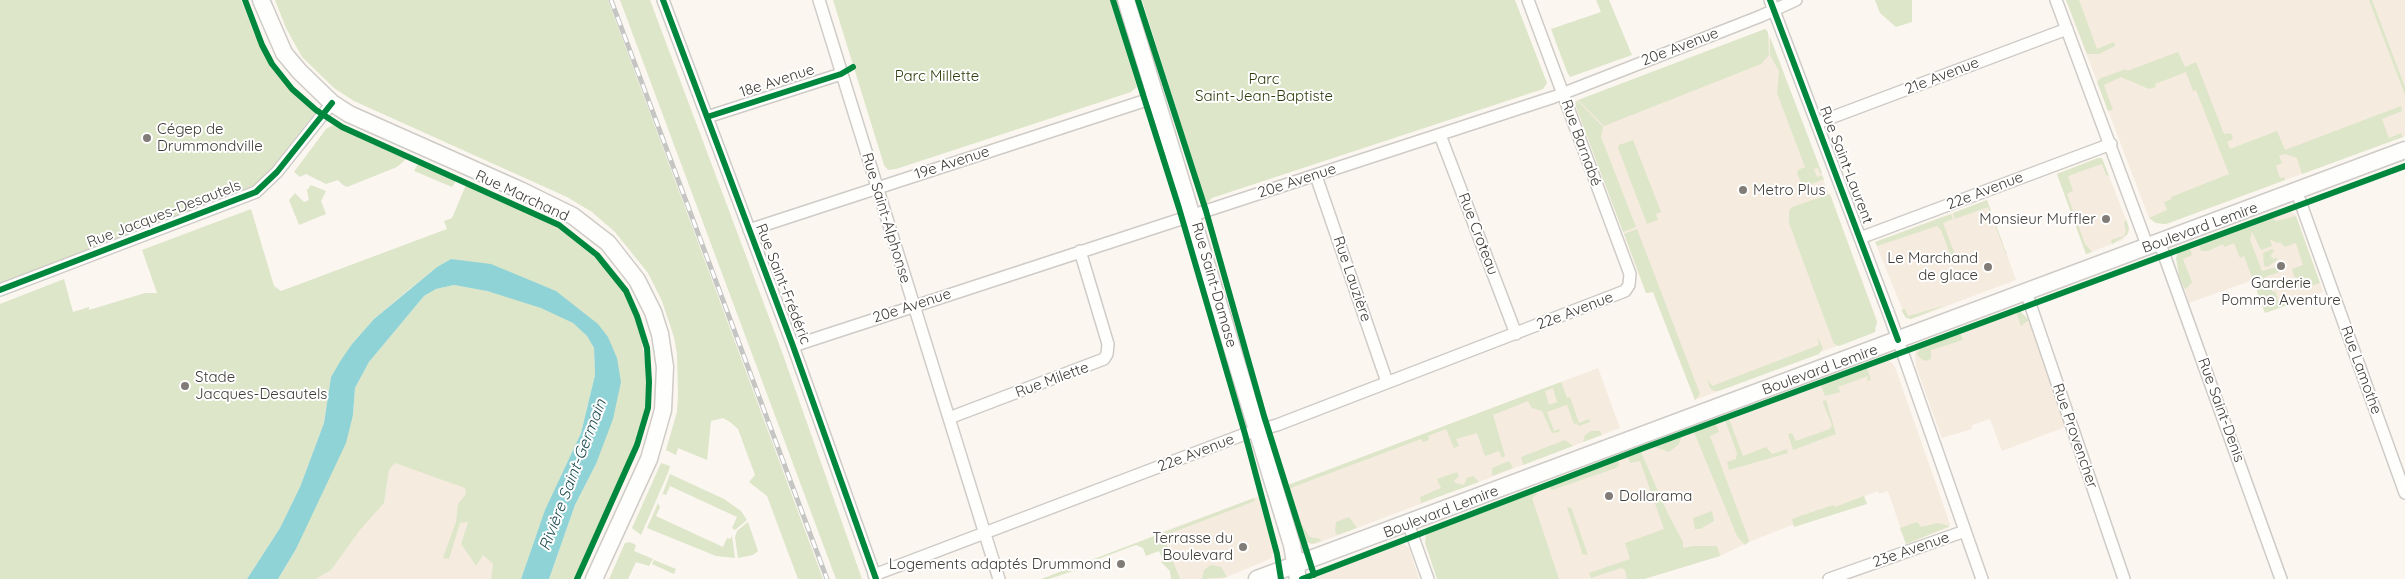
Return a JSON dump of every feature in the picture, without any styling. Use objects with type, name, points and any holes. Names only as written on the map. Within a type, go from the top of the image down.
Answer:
[{"type":"street","name":"Rue Marchand","points":[[261,0],[284,53],[298,71],[332,103],[349,114],[514,187],[573,216],[593,230],[613,248],[641,286],[655,318],[663,351],[665,381],[663,410],[649,459],[594,579]]},
{"type":"street","name":"Rue Saint-Frédéric","points":[[664,0],[793,346],[875,577]]},
{"type":"street","name":"Rue Saint-Alphonse","points":[[819,0],[999,579]]},
{"type":"street","name":"Rue Saint-Damase","points":[[1126,0],[1292,545],[1296,572]]},
{"type":"street","name":"Rue Barnabé","points":[[1528,0],[1630,274],[1629,287]]},
{"type":"street","name":"20e Avenue","points":[[793,346],[1080,251],[1316,176],[1562,93],[1772,5],[1796,0]]},
{"type":"street","name":"Rue Saint-Denis","points":[[2056,0],[2111,144],[2153,243],[2281,579]]},
{"type":"street","name":"Rue Saint-Laurent","points":[[1772,5],[1898,340],[1982,579]]},
{"type":"street","name":"21e Avenue","points":[[1816,123],[2067,28]]},
{"type":"street","name":"18e Avenue","points":[[707,117],[841,74]]},
{"type":"street","name":"19e Avenue","points":[[749,230],[1156,97]]},
{"type":"street","name":"Rue Jacques-Desautels","points":[[0,290],[256,192],[277,172],[332,103]]},
{"type":"street","name":"Rue Croteau","points":[[1440,135],[1516,334]]},
{"type":"street","name":"22e Avenue","points":[[1860,238],[2111,144]]},
{"type":"street","name":"Boulevard Lemire","points":[[1257,579],[1296,572],[1408,523],[2405,150]]},
{"type":"street","name":"Rue Lauzière","points":[[1316,176],[1387,382]]},
{"type":"street","name":"Rue Lamothe","points":[[2296,190],[2405,493]]},
{"type":"street","name":"Rue Milette","points":[[949,418],[1098,363],[1105,357],[1108,344],[1080,251]]},
{"type":"street","name":"22e Avenue","points":[[875,577],[985,533],[1619,295],[1629,287]]},
{"type":"street","name":"Rue Provencher","points":[[2026,292],[2124,579]]},
{"type":"street","points":[[1408,523],[1428,579]]},
{"type":"street","name":"23e Avenue","points":[[1829,579],[1965,531]]},
{"type":"shaded area","points":[[2066,0],[2405,0],[2405,136],[2166,224],[2156,223],[2149,218]]},
{"type":"shaded area","points":[[1766,29],[1876,317],[1876,331],[1695,400],[1653,292],[1646,293],[1574,102]]},
{"type":"shaded area","points":[[2102,158],[2129,232],[2122,240],[2086,254],[2057,174]]},
{"type":"shaded area","points":[[1987,200],[2016,280],[1917,317],[1906,318],[1875,242]]},
{"type":"shaded area","name":"Garderie Pomme Aventure","points":[[2290,211],[2296,215],[2323,292],[2265,313],[2253,280],[2189,303],[2177,265],[2178,252]]},
{"type":"shaded area","points":[[2020,311],[2030,322],[2065,427],[2002,451],[1990,419],[1972,425],[1972,429],[1942,438],[1916,367],[1915,351]]},
{"type":"shaded area","points":[[1889,360],[1895,367],[1950,524],[1948,528],[1906,544],[1888,491],[1879,494],[1878,491],[1749,542],[1720,556],[1644,579],[1559,579],[1530,494]]},
{"type":"shaded area","points":[[1598,368],[1620,428],[1315,544],[1306,542],[1288,485]]},
{"type":"shaded area","points":[[402,454],[478,491],[461,544],[476,566],[483,555],[493,564],[491,579],[316,579],[331,570],[360,530],[384,503],[389,470]]},
{"type":"shaded area","points":[[1260,496],[1274,546],[1272,558],[1222,579],[1176,579],[1159,533]]},
{"type":"shaded area","points":[[1403,543],[1409,548],[1419,579],[1315,579],[1315,577]]},
{"type":"green space","name":"Cégep de Drummondville","points":[[0,0],[241,0],[254,33],[272,69],[292,92],[315,113],[267,174],[249,189],[0,283]]},
{"type":"green space","points":[[275,0],[608,0],[823,579],[798,579],[767,496],[749,482],[755,475],[738,429],[730,422],[723,418],[711,421],[707,460],[678,448],[676,455],[666,450],[677,412],[677,354],[674,337],[662,301],[648,273],[615,232],[592,212],[567,197],[354,101],[334,88],[302,57],[286,28]]},
{"type":"green space","points":[[620,0],[650,0],[782,352],[862,579],[836,579]]},
{"type":"green space","name":"Parc Millette","points":[[833,0],[1110,0],[1137,87],[1131,92],[888,170],[884,165]]},
{"type":"green space","name":"Parc Saint-Jean-Baptiste","points":[[1142,0],[1515,0],[1547,83],[1543,89],[1212,198],[1206,204]]},
{"type":"green space","points":[[1596,0],[1609,0],[1632,55],[1570,77],[1551,29],[1601,12]]},
{"type":"green space","points":[[1875,0],[1912,0],[1912,22],[1896,27],[1880,13]]},
{"type":"green space","points":[[2066,0],[2079,0],[2097,49],[2114,42],[2115,46],[2099,54],[2087,54]]},
{"type":"green space","points":[[2369,0],[2372,0],[2405,87],[2405,95]]},
{"type":"green space","points":[[1765,29],[1768,32],[1769,55],[1761,64],[1604,126],[1578,100]]},
{"type":"green space","points":[[1770,37],[1822,173],[1820,174],[1818,168],[1814,169],[1817,177],[1822,175],[1824,179],[1807,186],[1802,184],[1797,173],[1798,170],[1805,167],[1777,93],[1779,71],[1770,55]]},
{"type":"green space","points":[[2178,52],[2185,67],[2196,62],[2224,134],[2231,133],[2233,139],[2227,142],[2230,149],[2277,131],[2285,150],[2401,106],[2402,111],[2382,119],[2389,138],[2401,133],[2403,137],[2302,174],[2297,158],[2285,154],[2279,156],[2282,163],[2276,166],[2280,178],[2284,177],[2285,180],[2166,224],[2156,223],[2149,218],[2167,210],[2164,202],[2172,199],[2171,197],[2229,174],[2196,90],[2193,91],[2186,72],[2155,84],[2156,87],[2149,89],[2121,77],[2104,85],[2113,110],[2108,111],[2097,82],[2101,78],[2126,69],[2127,71]]},
{"type":"green space","points":[[1577,100],[1603,127],[1601,137],[1636,227],[1623,232],[1575,104]]},
{"type":"green space","points":[[333,125],[407,158],[397,167],[347,187],[338,180],[326,184],[306,174],[300,177],[294,172],[326,129]]},
{"type":"green space","points":[[1633,140],[1661,212],[1656,214],[1658,220],[1647,224],[1618,148],[1619,145]]},
{"type":"green space","points":[[2102,158],[2109,176],[2106,175],[2102,164],[2068,176],[2073,191],[2067,194],[2085,244],[2092,252],[2086,254],[2057,174]]},
{"type":"green space","points":[[418,164],[456,181],[452,187],[414,171]]},
{"type":"green space","points":[[311,185],[326,191],[321,201],[326,214],[299,225],[289,200],[295,193],[304,202],[309,200],[307,190]]},
{"type":"green space","points":[[466,185],[557,227],[586,248],[617,282],[626,295],[639,325],[647,374],[642,425],[634,447],[574,579],[549,579],[575,505],[596,464],[608,337],[451,259],[437,267],[374,319],[352,344],[331,377],[324,423],[300,487],[280,528],[247,579],[0,579],[0,304],[64,279],[73,312],[89,307],[89,310],[145,293],[157,293],[142,250],[251,209],[274,286],[281,291],[447,229],[444,221],[452,218]]},
{"type":"green space","points":[[1830,194],[1877,322],[1876,331],[1873,333],[1839,346],[1834,344],[1789,223],[1789,211],[1792,207]]},
{"type":"green space","points":[[1987,200],[2006,254],[1988,207],[1955,219],[1953,213]]},
{"type":"green space","points":[[1951,214],[1953,219],[1943,223],[1958,263],[1954,264],[1941,230],[1937,226],[1877,246],[1875,242]]},
{"type":"green space","name":"Garderie Pomme Aventure","points":[[2296,216],[2320,283],[2299,290],[2292,269],[2303,265],[2296,243],[2285,247],[2280,242],[2277,243],[2270,239],[2272,246],[2261,250],[2252,232],[2250,240],[2262,271],[2283,265],[2285,270],[2265,277],[2273,292],[2275,291],[2279,303],[2298,297],[2300,301],[2265,313],[2244,256],[2240,258],[2234,243],[2224,247],[2223,244],[2208,251],[2201,251],[2199,244],[2272,217],[2276,221]]},
{"type":"green space","points":[[2126,219],[2129,228],[2127,235],[2112,244],[2111,240],[2124,236]]},
{"type":"green space","points":[[1637,229],[1700,394],[1695,400],[1653,292],[1646,293],[1624,234]]},
{"type":"green space","points":[[2190,248],[2192,255],[2183,259],[2192,282],[2186,289],[2179,276],[2176,258],[2178,252]]},
{"type":"green space","points":[[2272,249],[2274,251],[2270,256],[2274,259],[2276,257],[2277,260],[2268,267],[2264,266],[2263,253]]},
{"type":"green space","points":[[454,285],[487,291],[541,307],[573,323],[587,336],[594,348],[595,375],[581,433],[545,511],[521,579],[491,579],[493,564],[483,555],[476,566],[461,544],[468,522],[460,523],[449,559],[443,558],[456,522],[458,504],[466,494],[465,488],[395,463],[389,470],[384,503],[360,530],[331,570],[316,579],[278,579],[296,549],[353,415],[355,388],[369,362],[424,296],[436,289]]},
{"type":"green space","points":[[1947,305],[1911,319],[1906,318],[1901,310],[1905,309],[1908,316]]},
{"type":"green space","points":[[2020,311],[2029,320],[2021,326],[2016,312]]},
{"type":"green space","points":[[1960,333],[1963,340],[1931,350],[1931,359],[1925,361],[1917,354],[1920,348]]},
{"type":"green space","points":[[1817,336],[1823,348],[1819,354],[1719,391],[1714,391],[1710,388],[1707,378],[1712,386],[1819,345]]},
{"type":"green space","points":[[1867,367],[1871,380],[1867,381],[1868,376],[1838,387],[1840,392],[1825,396],[1821,385]]},
{"type":"green space","points":[[1561,382],[1567,398],[1570,397],[1579,423],[1589,419],[1590,422],[1579,426],[1577,423],[1574,424],[1567,405],[1547,412],[1554,431],[1560,429],[1559,432],[1552,433],[1542,411],[1532,408],[1528,401],[1493,415],[1505,456],[1502,458],[1499,451],[1485,456],[1477,433],[1456,439],[1459,446],[1454,448],[1446,429],[1428,436],[1429,440],[1423,442],[1421,439],[1289,490],[1288,485]],"holes":[[[1553,388],[1557,402],[1549,405],[1545,391]]]},
{"type":"green space","points":[[1826,400],[1836,434],[1793,450],[1788,434],[1792,433],[1796,441],[1830,429],[1832,425],[1823,403]]},
{"type":"green space","points":[[1729,419],[1743,456],[1766,447],[1772,454],[1787,449],[1788,453],[1729,470],[1727,462],[1736,459],[1737,453],[1725,420]]},
{"type":"green space","points":[[1716,424],[1719,432],[1710,436],[1747,535],[1749,542],[1745,545],[1737,536],[1694,432]]},
{"type":"green space","points":[[1591,431],[1600,431],[1602,435],[1583,442],[1585,435]]},
{"type":"green space","points":[[1682,437],[1678,445],[1669,452],[1655,447]]},
{"type":"green space","points":[[1565,440],[1573,446],[1523,465],[1521,457]]},
{"type":"green space","points":[[1641,452],[1668,514],[1683,542],[1683,548],[1717,546],[1720,556],[1644,579],[1627,579],[1625,570],[1621,568],[1591,578],[1589,573],[1630,559],[1625,543],[1664,529],[1640,461],[1630,463],[1628,457]]},
{"type":"green space","points":[[1509,461],[1513,468],[1492,476],[1492,468]]},
{"type":"green space","points":[[1618,461],[1619,465],[1616,468],[1552,490],[1549,487]]},
{"type":"green space","points":[[661,463],[670,466],[641,535],[632,528]]},
{"type":"green space","points":[[1457,472],[1459,476],[1454,481],[1455,483],[1464,485],[1467,478],[1473,476],[1479,482],[1421,503],[1420,497],[1441,488],[1437,479]]},
{"type":"green space","points":[[670,474],[724,499],[741,511],[747,520],[735,530],[732,528],[737,517],[670,486],[666,495],[663,494],[661,498]]},
{"type":"green space","points":[[1536,491],[1537,494],[1532,498],[1559,579],[1437,579],[1425,543],[1426,534]]},
{"type":"green space","points":[[1864,496],[1867,504],[1794,527],[1792,519],[1833,505],[1835,507]]},
{"type":"green space","points":[[1254,498],[1255,501],[1163,536],[1180,579],[1171,579],[1170,571],[1161,562],[1163,560],[1159,551],[1146,556],[1143,548],[1136,545],[1090,562],[1085,567],[1049,579],[1041,579]]},
{"type":"green space","points":[[658,503],[660,507],[656,516],[723,547],[727,538],[730,539],[732,536],[735,558],[716,556],[647,528]]},
{"type":"green space","points":[[1571,507],[1588,555],[1582,554],[1567,508]]},
{"type":"green space","points":[[1712,511],[1714,521],[1700,529],[1695,529],[1693,518]]},
{"type":"green space","points":[[1349,517],[1357,528],[1337,535],[1335,531],[1336,522]]},
{"type":"green space","points":[[748,522],[758,551],[753,555],[738,558],[735,537],[737,531]]},
{"type":"green space","points":[[1917,522],[1921,527],[1938,523],[1950,526],[1906,544],[1900,528]]},
{"type":"green space","points":[[1302,525],[1310,537],[1320,539],[1321,541],[1312,544],[1306,542],[1299,526]]},
{"type":"green space","points":[[630,542],[636,545],[634,551],[653,559],[649,566],[636,562],[628,579],[609,579],[625,543]]},
{"type":"green space","points":[[654,560],[676,569],[674,574],[652,564]]},
{"type":"green space","points":[[1211,565],[1221,567],[1227,577],[1202,579],[1204,570]]},
{"type":"water","name":"Rivière Saint-Germain","points":[[451,259],[491,264],[556,291],[598,324],[608,337],[617,358],[621,382],[613,419],[596,464],[575,505],[549,579],[521,579],[545,510],[581,433],[595,375],[594,348],[587,336],[573,323],[541,308],[487,291],[454,285],[436,289],[424,296],[369,362],[355,388],[353,415],[346,443],[296,549],[278,579],[247,579],[280,528],[300,487],[324,423],[331,377],[341,360],[374,319],[437,267]]},
{"type":"railway","points":[[611,0],[827,579]]},
{"type":"cycle path","points":[[245,0],[262,45],[272,64],[292,89],[316,110],[342,127],[559,225],[597,255],[626,291],[637,316],[647,348],[648,408],[637,445],[577,579]]},
{"type":"cycle path","points":[[663,0],[793,346],[876,579]]},
{"type":"cycle path","points":[[1113,0],[1179,208],[1245,434],[1277,554],[1281,579]]},
{"type":"cycle path","points":[[1138,0],[1206,211],[1264,416],[1314,575]]},
{"type":"cycle path","points":[[1770,0],[1898,340]]},
{"type":"cycle path","points":[[707,117],[841,74],[853,67]]},
{"type":"cycle path","points":[[0,290],[256,192],[277,172],[332,103]]},
{"type":"cycle path","points":[[1302,579],[1641,449],[2405,166]]},
{"type":"place","name":"Cégep de Drummondville","points":[[147,138]]},
{"type":"place","name":"Metro Plus","points":[[1743,190]]},
{"type":"place","name":"Monsieur Muffler","points":[[2106,219]]},
{"type":"place","name":"Garderie Pomme Aventure","points":[[2281,266]]},
{"type":"place","name":"Le Marchand de glace","points":[[1988,267]]},
{"type":"place","name":"Stade Jacques-Desautels","points":[[185,386]]},
{"type":"place","name":"Dollarama","points":[[1609,496]]},
{"type":"place","name":"Terrasse du Boulevard","points":[[1243,547]]},
{"type":"place","name":"Logements adaptés Drummond","points":[[1121,564]]}]
